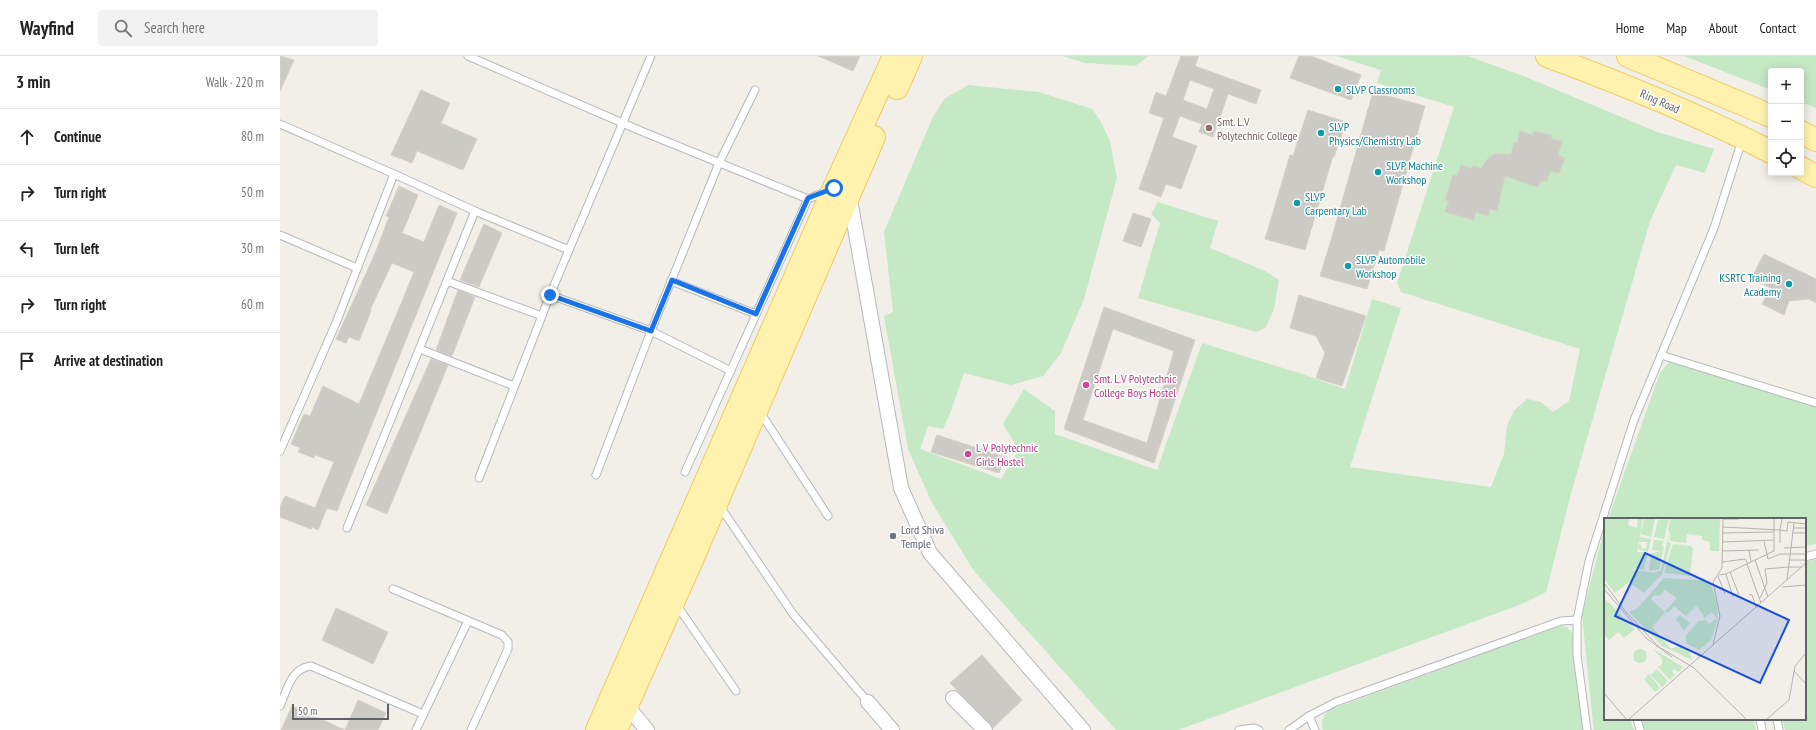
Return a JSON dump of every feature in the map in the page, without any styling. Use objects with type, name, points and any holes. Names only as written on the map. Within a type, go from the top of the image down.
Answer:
[{"type":"main road","points":[[597,730],[673,589],[716,502],[757,407],[894,56]]},
{"type":"main road","points":[[616,730],[627,706],[673,589],[842,190],[911,56]]},
{"type":"main road","name":"Ring Road","points":[[1547,56],[1603,76],[1768,150]]},
{"type":"main road","points":[[1628,56],[1764,113],[1743,138]]},
{"type":"main road","points":[[1804,134],[1816,140]]},
{"type":"main road","points":[[1804,170],[1816,176]]},
{"type":"street","points":[[842,190],[900,488],[930,552],[1083,730]]},
{"type":"street","points":[[953,698],[985,730]]},
{"type":"street","points":[[868,702],[892,730]]},
{"type":"street","points":[[627,706],[647,730]]},
{"type":"lane","points":[[468,56],[720,163],[808,198],[842,190]]},
{"type":"lane","points":[[479,478],[550,295],[651,56]]},
{"type":"lane","points":[[596,475],[651,331],[720,163],[755,90]]},
{"type":"lane","points":[[280,124],[475,211],[569,250]]},
{"type":"lane","points":[[1587,730],[1577,655],[1577,620],[1589,561],[1634,420],[1714,228],[1743,138]]},
{"type":"lane","points":[[280,452],[357,268],[394,174]]},
{"type":"lane","points":[[685,472],[808,198]]},
{"type":"lane","points":[[347,528],[475,211]]},
{"type":"lane","points":[[280,235],[357,268]]},
{"type":"lane","points":[[672,280],[756,314]]},
{"type":"lane","points":[[447,281],[542,316]]},
{"type":"lane","points":[[550,295],[651,331],[731,371]]},
{"type":"lane","points":[[420,349],[514,386]]},
{"type":"lane","points":[[1661,355],[1816,403]]},
{"type":"lane","points":[[757,407],[828,516]]},
{"type":"lane","points":[[716,502],[793,614],[868,702]]},
{"type":"lane","points":[[1806,557],[1816,554]]},
{"type":"lane","points":[[393,589],[502,635],[508,642],[508,649],[471,730]]},
{"type":"lane","points":[[673,589],[736,691]]},
{"type":"lane","points":[[1289,730],[1309,716],[1336,702],[1561,621],[1577,620]]},
{"type":"lane","points":[[416,730],[468,621]]},
{"type":"lane","points":[[280,706],[295,672],[302,667],[311,666],[423,714]]},
{"type":"lane","points":[[1309,716],[1314,730]]},
{"type":"lane","points":[[1637,720],[1640,730]]},
{"type":"lane","points":[[1760,720],[1762,730]]},
{"type":"lane","points":[[1777,720],[1779,730]]},
{"type":"lane","points":[[1239,730],[1254,728],[1259,730]]},
{"type":"green space","points":[[1062,56],[1149,56],[1135,66],[1085,63]]},
{"type":"green space","points":[[1336,56],[1468,56],[1526,77],[1657,132],[1714,149],[1705,173],[1676,165],[1650,221],[1572,490],[1546,592],[1522,604],[1178,730],[1116,730],[974,571],[932,503],[908,449],[884,316],[893,312],[884,232],[932,119],[944,99],[968,85],[1039,92],[1092,109],[1100,120],[1110,141],[1117,178],[1084,299],[1061,353],[1043,376],[1011,385],[964,373],[943,429],[928,426],[920,449],[1001,479],[1019,450],[1003,424],[1024,389],[1055,411],[1055,434],[1157,470],[1202,343],[1345,389],[1372,299],[1401,308],[1350,467],[1491,487],[1504,454],[1507,426],[1514,411],[1527,399],[1541,402],[1553,412],[1569,401],[1580,349],[1401,292],[1397,283],[1454,107],[1377,83],[1381,70]]},
{"type":"green space","points":[[1684,56],[1816,56],[1816,108],[1804,103],[1804,68],[1768,68],[1768,89]]},
{"type":"green space","points":[[1158,202],[1218,221],[1210,248],[1265,271],[1279,280],[1274,309],[1266,327],[1257,332],[1138,298],[1160,223],[1151,214]]},
{"type":"green space","points":[[1670,361],[1816,404],[1816,544],[1806,546],[1806,518],[1608,518],[1660,373]]},
{"type":"green space","points":[[1604,531],[1604,720],[1630,720],[1634,730],[1594,730],[1582,615]]},
{"type":"green space","points":[[1816,559],[1816,730],[1785,730],[1782,720],[1806,720],[1806,562]]},
{"type":"green space","points":[[1560,626],[1567,627],[1573,634],[1583,730],[1323,730],[1323,719],[1329,710]]},
{"type":"green space","points":[[1642,720],[1753,720],[1756,730],[1645,730]]},
{"type":"building","points":[[280,56],[294,60],[280,91]]},
{"type":"building","points":[[818,56],[860,56],[853,71]]},
{"type":"building","name":"Smt. L.V Polytechnic College","points":[[1181,56],[1199,56],[1195,66],[1261,90],[1256,104],[1228,94],[1213,137],[1199,132],[1202,124],[1180,116],[1172,137],[1197,146],[1181,189],[1166,184],[1161,197],[1139,189],[1164,118],[1149,113],[1156,92],[1166,96]],"holes":[[[1190,80],[1214,89],[1207,109],[1183,100]]]},
{"type":"building","name":"SLVP Classrooms","points":[[1299,56],[1311,56],[1361,75],[1351,100],[1290,78]]},
{"type":"building","points":[[421,90],[450,103],[441,123],[477,139],[463,170],[417,151],[412,163],[391,155]]},
{"type":"building","name":"SLVP Machine Workshop","points":[[1373,92],[1425,106],[1384,251],[1379,250],[1367,289],[1320,276]]},
{"type":"building","name":"SLVP Carpentary Lab","points":[[1308,110],[1346,122],[1334,157],[1333,156],[1305,250],[1265,239],[1290,155],[1293,156]]},
{"type":"building","points":[[1520,131],[1533,135],[1533,131],[1552,135],[1551,139],[1562,141],[1558,155],[1565,158],[1559,173],[1550,171],[1547,181],[1541,181],[1538,187],[1505,176],[1497,211],[1490,209],[1488,216],[1476,212],[1474,220],[1445,212],[1449,201],[1445,200],[1453,175],[1457,176],[1461,165],[1472,169],[1473,166],[1481,168],[1489,157],[1495,154],[1511,154],[1514,142],[1517,143]]},
{"type":"building","points":[[399,186],[418,195],[402,233],[424,242],[439,205],[457,213],[337,511],[327,508],[318,530],[312,527],[311,529],[280,517],[280,507],[285,496],[315,508],[334,462],[315,455],[314,458],[298,452],[300,448],[291,444],[304,414],[310,416],[323,386],[359,404],[398,311],[414,272],[392,263],[370,310],[371,311],[359,341],[349,337],[346,343],[336,339],[374,256],[389,217],[386,216]]},
{"type":"building","points":[[1133,213],[1151,219],[1141,247],[1123,241]]},
{"type":"building","points":[[484,224],[502,233],[479,287],[460,280]]},
{"type":"building","name":"KSRTC Training Academy","points":[[1764,254],[1816,279],[1816,303],[1809,299],[1789,301],[1784,315],[1762,304],[1771,288],[1751,279]]},
{"type":"building","points":[[458,290],[475,297],[452,356],[436,350]]},
{"type":"building","points":[[1299,295],[1366,316],[1342,386],[1316,378],[1325,353],[1316,336],[1290,328]]},
{"type":"building","name":"Smt. L.V Polytechnic College Boys Hostel","points":[[1104,307],[1195,340],[1154,463],[1064,429]],"holes":[[[1113,329],[1174,351],[1147,443],[1083,420]]]},
{"type":"building","points":[[431,359],[448,365],[387,514],[366,505]]},
{"type":"building","name":"L V Polytechnic Girls Hostel","points":[[937,435],[1005,457],[999,473],[931,452]]},
{"type":"building","points":[[336,608],[388,632],[373,664],[322,640]]},
{"type":"building","points":[[982,655],[1022,700],[993,728],[991,724],[950,683]]},
{"type":"building","points":[[358,700],[386,713],[378,730],[345,730]]},
{"type":"building","points":[[292,706],[345,730],[281,730]]},
{"type":"place","name":"SLVP Classrooms","points":[[1338,89]]},
{"type":"place","name":"Smt. L.V Polytechnic College","points":[[1209,128]]},
{"type":"place","name":"SLVP Physics/Chemistry Lab","points":[[1321,133]]},
{"type":"place","name":"SLVP Machine Workshop","points":[[1378,172]]},
{"type":"place","name":"SLVP Carpentary Lab","points":[[1297,203]]},
{"type":"place","name":"SLVP Automobile Workshop","points":[[1348,266]]},
{"type":"place","name":"KSRTC Training Academy","points":[[1789,284]]},
{"type":"place","name":"Smt. L.V Polytechnic College Boys Hostel","points":[[1086,385]]},
{"type":"place","name":"L V Polytechnic Girls Hostel","points":[[968,454]]},
{"type":"place","name":"Lord Shiva Temple","points":[[893,536]]},
{"type":"route","points":[[550,295],[651,331],[672,280],[756,314],[808,198],[834,188]]}]
